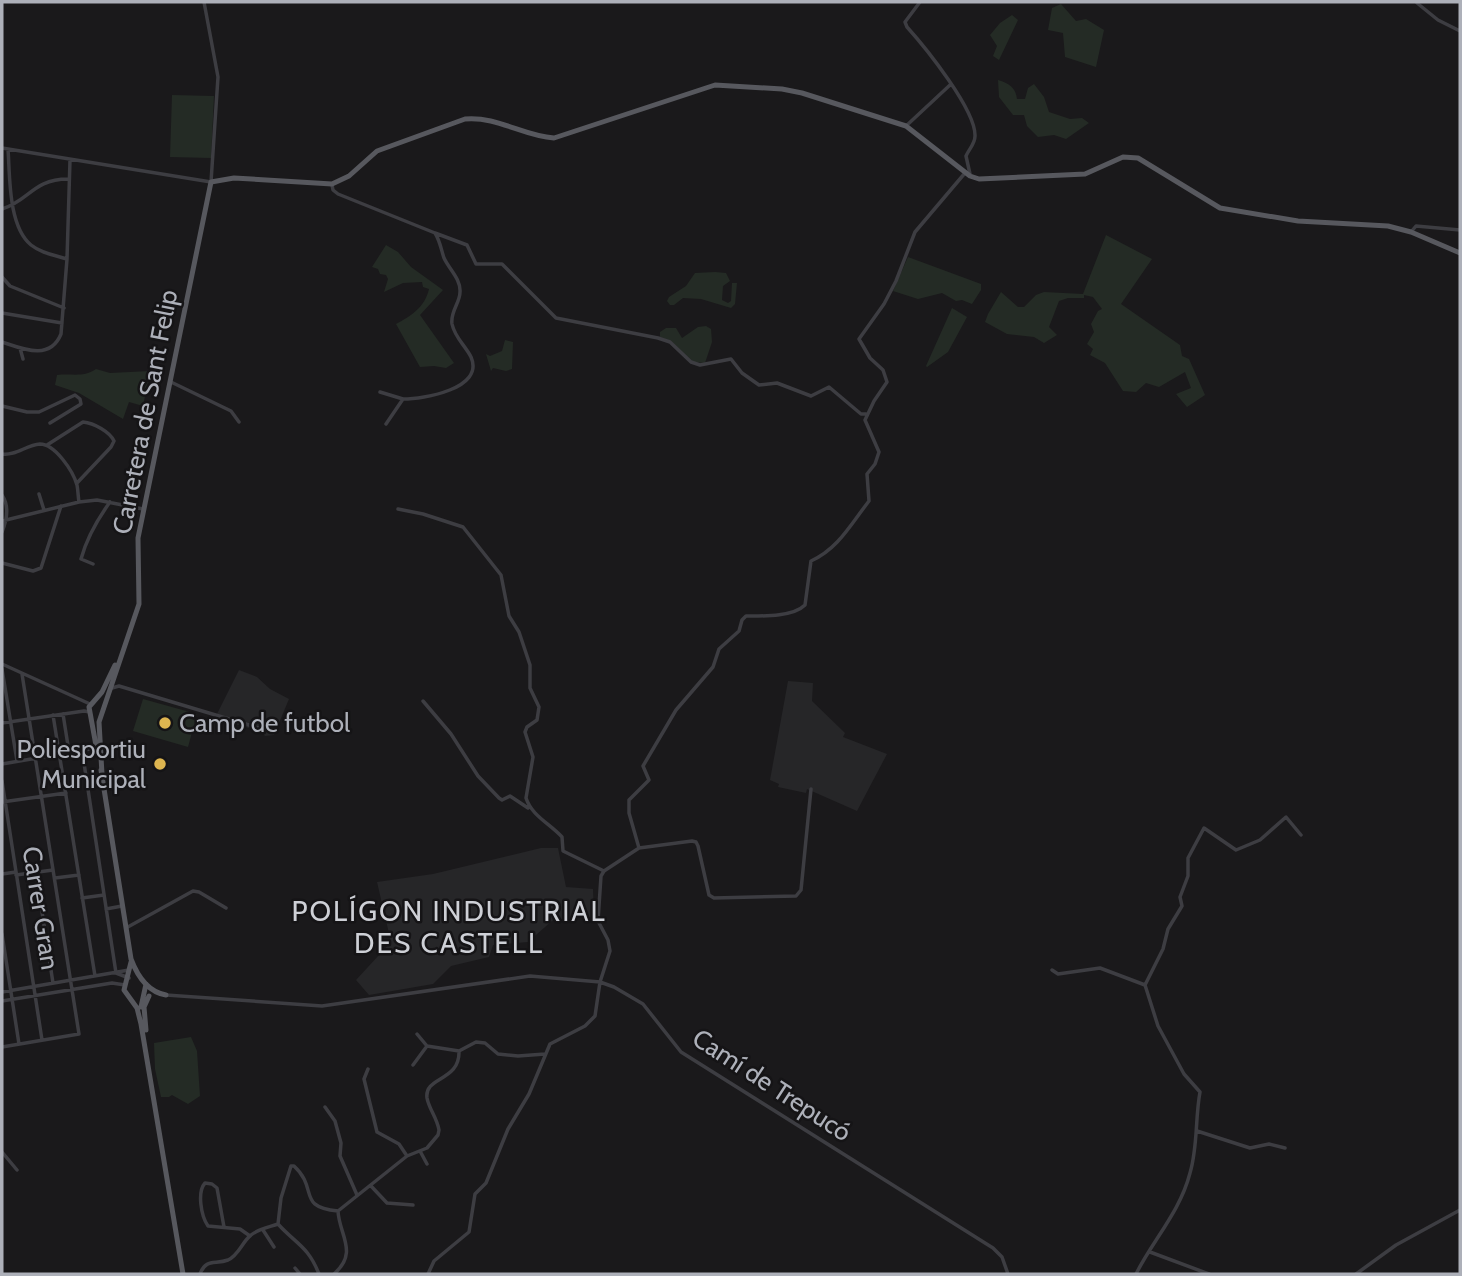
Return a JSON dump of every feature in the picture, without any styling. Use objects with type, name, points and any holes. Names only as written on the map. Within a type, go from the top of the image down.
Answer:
[{"type":"main road","points":[[211,182],[234,178],[332,184],[349,176],[377,151],[465,119],[480,117],[554,138],[715,85],[782,89],[802,93],[906,126],[968,174],[987,180],[1085,174],[1129,156],[1138,158],[1220,208],[1298,221],[1388,226],[1411,232],[1460,253]]},
{"type":"main road","name":"Carretera de Sant Felip","points":[[102,774],[100,717],[105,710],[104,705],[139,604],[138,538],[211,182]]},
{"type":"main road","points":[[123,650],[94,702],[91,714],[131,960],[127,995],[137,1008],[141,1024],[183,1274]]},
{"type":"main road","points":[[94,702],[104,705]]},
{"type":"main road","points":[[91,714],[100,717]]},
{"type":"main road","points":[[131,960],[152,991],[166,995]]},
{"type":"main road","points":[[127,980],[136,976],[144,981],[146,991],[141,1024]]},
{"type":"main road","points":[[127,995],[134,999],[166,995]]},
{"type":"main road","points":[[145,997],[147,1058]]},
{"type":"street","points":[[639,848],[629,813],[629,800],[649,780],[642,769],[643,766],[676,710],[713,667],[719,649],[739,631],[746,616],[771,616],[800,610],[805,606],[811,561],[825,555],[834,547],[869,501],[867,474],[875,464],[879,452],[865,420],[887,382],[887,376],[870,358],[859,339],[884,304],[915,232],[968,174],[966,156],[976,140],[970,114],[935,59],[907,27],[905,22],[920,2]]},
{"type":"street","points":[[2,148],[211,182],[218,78],[206,3]]},
{"type":"street","points":[[1417,3],[1438,20],[1460,31]]},
{"type":"street","points":[[906,126],[950,85]]},
{"type":"street","points":[[8,149],[12,205],[22,235],[31,245],[43,252],[67,259]]},
{"type":"street","points":[[2,342],[44,352],[57,344],[63,323],[70,159]]},
{"type":"street","points":[[2,209],[52,179],[69,178]]},
{"type":"street","points":[[332,184],[333,190],[338,194],[467,245],[476,264],[502,264],[556,318],[659,338],[670,342],[691,362],[700,365],[731,359],[742,373],[759,385],[777,383],[811,396],[829,387],[861,414],[867,414]]},
{"type":"street","points":[[1411,232],[1416,226],[1460,230]]},
{"type":"street","points":[[380,392],[402,399],[414,399],[462,385],[471,373],[471,357],[461,345],[452,323],[460,292],[458,282],[445,260],[435,233]]},
{"type":"street","points":[[2,277],[10,286],[64,308]]},
{"type":"street","points":[[2,313],[63,323]]},
{"type":"street","points":[[20,348],[23,359]]},
{"type":"street","points":[[171,382],[231,411],[239,422]]},
{"type":"street","points":[[3,408],[39,412],[75,395],[80,399],[80,404],[50,423]]},
{"type":"street","points":[[386,424],[402,399]]},
{"type":"street","points":[[47,445],[83,422],[90,423],[112,436],[114,441],[111,447],[77,483]]},
{"type":"street","points":[[2,454],[16,453],[38,444],[47,445],[55,451],[77,483],[79,502]]},
{"type":"street","points":[[39,494],[44,510]]},
{"type":"street","points":[[2,495],[6,506],[2,532]]},
{"type":"street","points":[[4,520],[96,500],[143,509]]},
{"type":"street","points":[[93,564],[81,559],[83,549],[92,528],[110,502]]},
{"type":"street","points":[[2,563],[33,571],[41,568],[61,506]]},
{"type":"street","points":[[398,509],[424,514],[463,527],[501,575],[509,616],[519,632],[530,665],[530,688],[539,708],[537,720],[527,727],[525,732],[533,757],[526,798],[530,810]]},
{"type":"street","points":[[17,761],[2,666],[94,702]]},
{"type":"street","points":[[2,1047],[79,1034],[22,674]]},
{"type":"street","points":[[109,692],[112,687],[119,686],[269,731]]},
{"type":"street","points":[[423,701],[451,734],[478,776],[499,798],[502,800],[510,796],[562,837],[563,851],[604,871]]},
{"type":"street","points":[[2,723],[62,714],[91,714]]},
{"type":"street","points":[[62,714],[69,752]]},
{"type":"street","points":[[54,715],[95,976]]},
{"type":"street","points":[[2,764],[96,748]]},
{"type":"street","points":[[82,750],[116,973],[127,980]]},
{"type":"street","name":"Carrer Gran","points":[[2,781],[3,802],[42,1040]]},
{"type":"street","points":[[428,1274],[434,1261],[469,1232],[475,1194],[486,1183],[508,1129],[529,1094],[550,1044],[591,1022],[595,1016],[600,982],[610,951],[598,921],[601,876],[604,871],[639,848],[696,842],[707,892],[714,898],[796,896],[801,890],[811,789]]},
{"type":"street","points":[[3,802],[66,793]]},
{"type":"street","points":[[1136,1274],[1183,1194],[1192,1164],[1197,1131],[1200,1093],[1184,1074],[1157,1026],[1145,985],[1163,949],[1168,929],[1182,906],[1180,897],[1188,876],[1188,858],[1204,828],[1236,850],[1260,840],[1286,817],[1301,835]]},
{"type":"street","points":[[2,874],[53,870]]},
{"type":"street","points":[[36,873],[53,983]]},
{"type":"street","points":[[55,878],[79,875]]},
{"type":"street","points":[[126,928],[193,891],[226,908]]},
{"type":"street","points":[[82,898],[104,895]]},
{"type":"street","points":[[106,909],[122,906]]},
{"type":"street","points":[[2,934],[19,1044]]},
{"type":"street","points":[[1052,970],[1058,974],[1100,968],[1145,985]]},
{"type":"street","points":[[2,992],[131,969]]},
{"type":"street","name":"Camí de Trepucó","points":[[166,995],[322,1006],[530,976],[600,982],[643,1004],[681,1052],[993,1248],[1002,1256],[1008,1274]]},
{"type":"street","points":[[3,1000],[127,980]]},
{"type":"street","points":[[3,1000],[11,991]]},
{"type":"street","points":[[417,1034],[427,1046],[459,1051],[476,1042],[485,1042],[498,1054],[545,1054]]},
{"type":"street","points":[[413,1065],[427,1046]]},
{"type":"street","points":[[319,1274],[314,1260],[303,1246],[278,1224],[281,1199],[291,1166],[305,1177],[311,1199],[316,1206],[323,1210],[338,1211],[407,1156],[427,1148],[438,1135],[437,1122],[426,1097],[435,1082],[457,1067],[459,1051]]},
{"type":"street","points":[[368,1069],[364,1079],[377,1132],[399,1144],[407,1156]]},
{"type":"street","points":[[325,1107],[335,1121],[341,1143],[340,1156],[357,1195]]},
{"type":"street","points":[[1197,1131],[1250,1148],[1269,1144],[1285,1148]]},
{"type":"street","points":[[420,1151],[426,1164]]},
{"type":"street","points":[[2,1153],[17,1170]]},
{"type":"street","points":[[223,1227],[217,1188],[205,1183],[200,1192],[204,1221],[208,1226],[240,1229],[250,1236]]},
{"type":"street","points":[[371,1186],[387,1203],[413,1205]]},
{"type":"street","points":[[1356,1274],[1396,1245],[1460,1210]]},
{"type":"street","points":[[334,1274],[343,1262],[347,1245],[338,1211]]},
{"type":"street","points":[[200,1274],[204,1265],[211,1261],[220,1262],[232,1258],[250,1236],[278,1224]]},
{"type":"street","points":[[263,1230],[274,1247]]},
{"type":"street","points":[[1150,1252],[1209,1274]]},
{"type":"street","points":[[295,1268],[300,1274]]},
{"type":"shaded area","points":[[1061,4],[1076,21],[1086,19],[1104,30],[1096,67],[1065,57],[1063,33],[1048,30],[1052,8]]},
{"type":"shaded area","points":[[1012,15],[1018,20],[999,60],[993,56],[997,46],[990,35],[1000,23]]},
{"type":"shaded area","points":[[998,80],[1011,86],[1017,99],[1025,99],[1028,88],[1034,84],[1044,97],[1049,112],[1070,119],[1082,118],[1089,123],[1066,139],[1054,135],[1038,137],[1027,126],[1024,115],[1013,115],[999,97]]},
{"type":"shaded area","points":[[172,95],[214,96],[211,158],[170,157]]},
{"type":"shaded area","points":[[1106,235],[1152,259],[1121,304],[1180,345],[1182,356],[1189,359],[1205,395],[1187,407],[1176,394],[1191,388],[1185,372],[1159,387],[1146,383],[1136,392],[1123,391],[1105,363],[1090,355],[1093,349],[1087,344],[1094,332],[1091,324],[1102,309],[1093,297],[1084,295],[1084,298],[1059,301],[1049,327],[1057,335],[1044,343],[1034,337],[1007,334],[985,322],[1001,292],[1018,307],[1024,307],[1036,295],[1044,292],[1083,294]]},
{"type":"shaded area","points":[[386,245],[443,290],[420,315],[454,363],[446,368],[420,367],[396,324],[421,306],[429,289],[423,287],[422,282],[403,283],[384,292],[388,279],[372,267]]},
{"type":"shaded area","points":[[908,257],[981,284],[981,290],[972,304],[956,301],[942,293],[918,299],[893,291]]},
{"type":"shaded area","points":[[695,273],[726,273],[730,281],[723,286],[722,300],[728,303],[731,301],[732,283],[737,283],[735,304],[731,308],[701,299],[683,298],[674,305],[667,301],[686,286]]},
{"type":"shaded area","points":[[952,308],[967,317],[948,352],[927,367],[926,366]]},
{"type":"shaded area","points":[[706,326],[711,329],[712,342],[705,363],[692,362],[671,341],[660,337],[660,332],[666,328],[676,328],[682,338],[698,327]]},
{"type":"shaded area","points":[[505,340],[513,342],[512,369],[506,371],[493,368],[491,371],[486,354],[490,356],[502,351]]},
{"type":"shaded area","points":[[96,369],[110,373],[150,371],[143,406],[129,402],[123,419],[79,393],[55,385],[57,375],[82,374]]},
{"type":"shaded area","points":[[239,670],[257,677],[270,689],[289,699],[274,735],[265,736],[262,732],[215,718]]},
{"type":"shaded area","points":[[788,681],[813,683],[812,701],[845,733],[843,737],[887,754],[857,811],[807,789],[806,793],[778,787],[779,784],[770,780]]},
{"type":"shaded area","name":"Camp de futbol","points":[[143,699],[197,714],[188,747],[133,731]]},
{"type":"shaded area","points":[[541,848],[558,848],[566,887],[593,889],[594,917],[553,920],[528,942],[493,945],[489,957],[451,966],[433,984],[369,995],[356,980],[391,942],[377,882],[433,874]]},
{"type":"shaded area","points":[[191,1037],[197,1051],[200,1096],[188,1104],[172,1095],[161,1097],[155,1069],[154,1043]]},
{"type":"place","name":"Camp de futbol","points":[[165,723]]},
{"type":"place","name":"Poliesportiu Municipal","points":[[160,764]]},
{"type":"district","name":"POLÍGON INDUSTRIAL DES CASTELL","points":[[449,927]]}]
